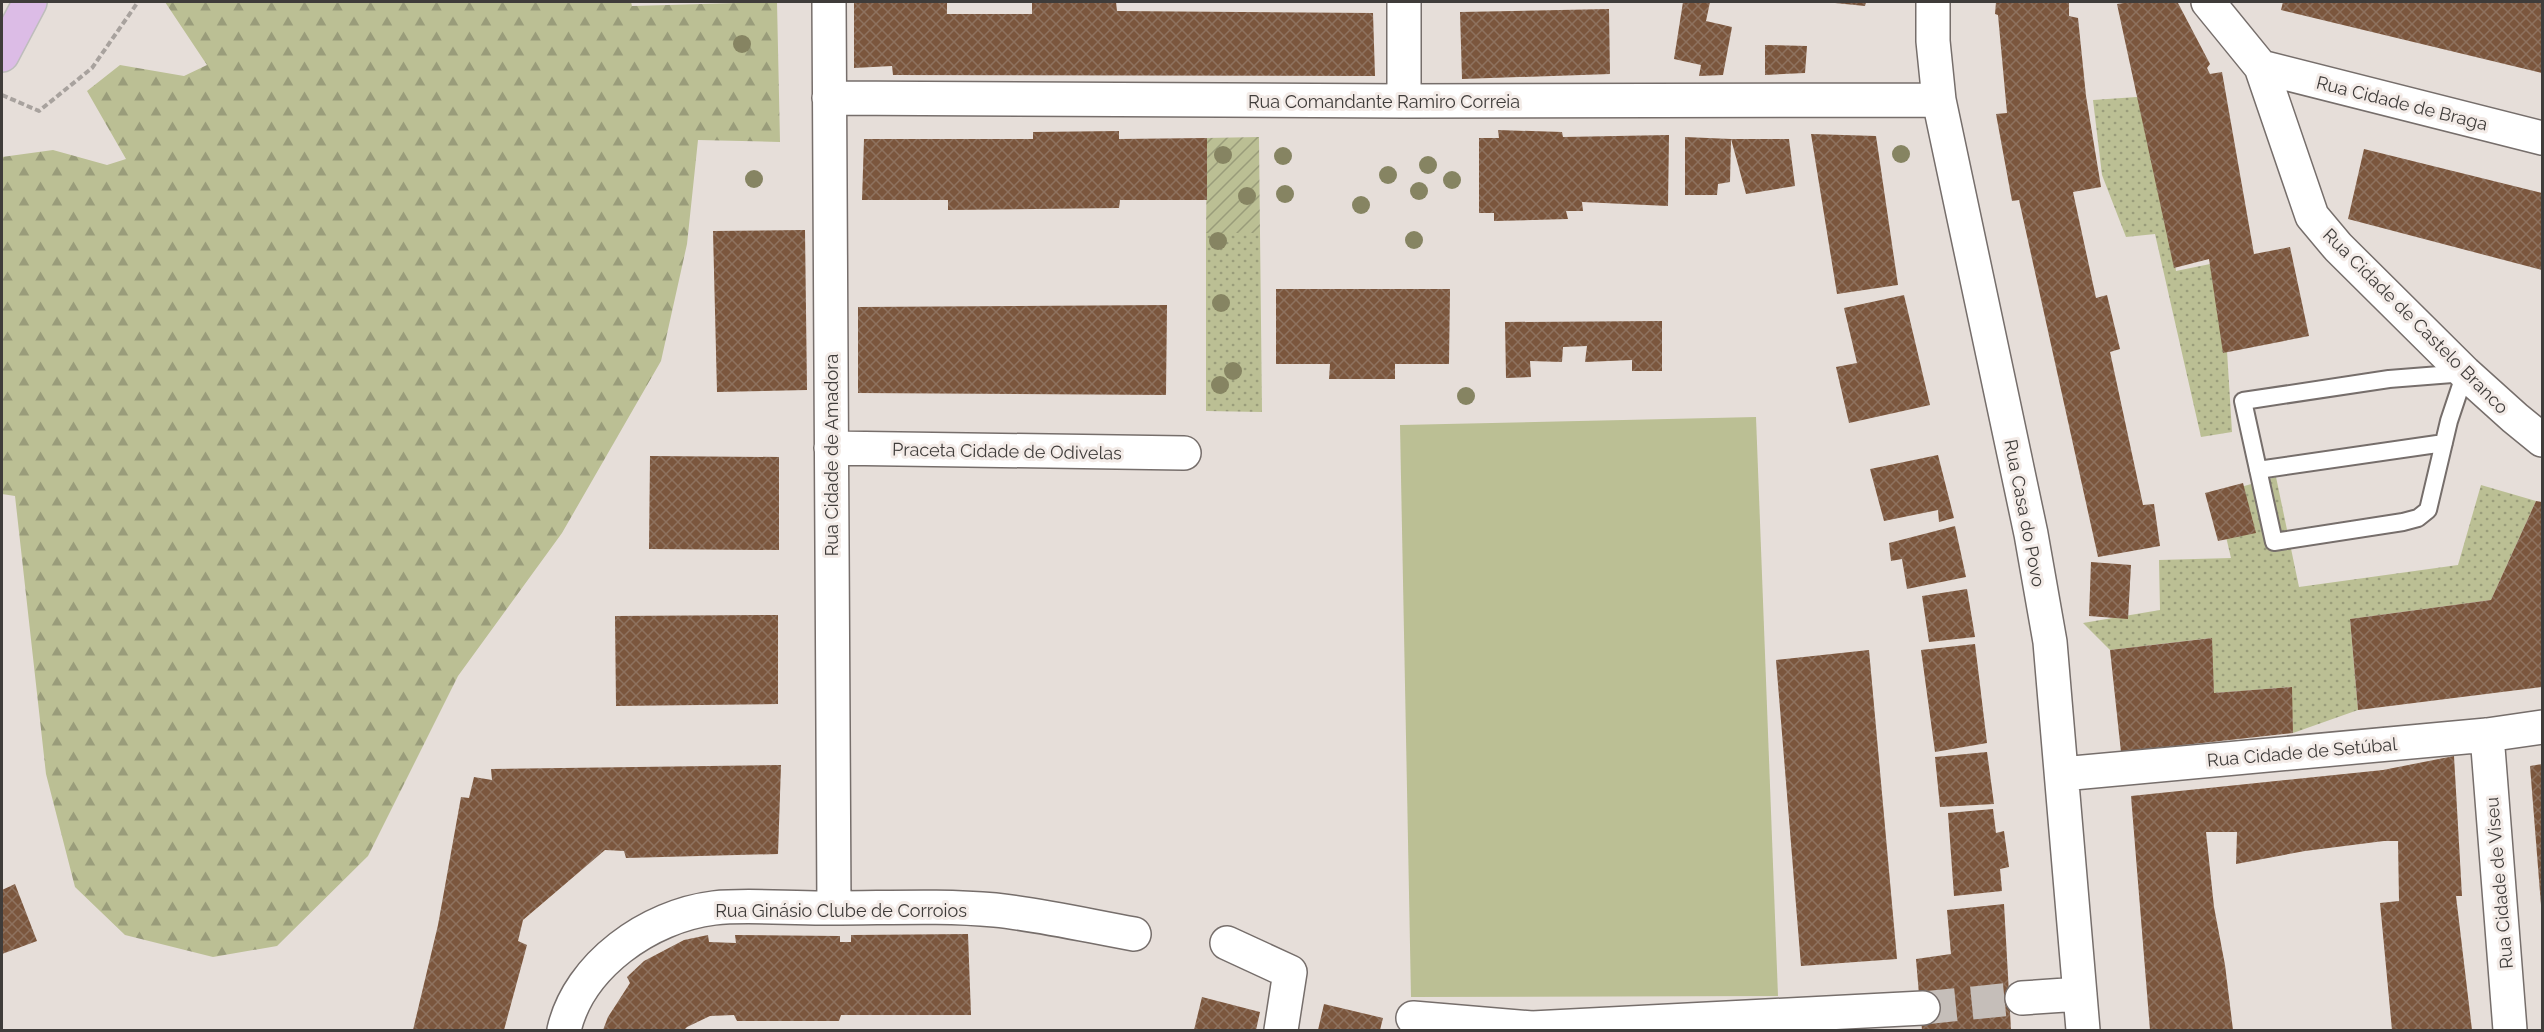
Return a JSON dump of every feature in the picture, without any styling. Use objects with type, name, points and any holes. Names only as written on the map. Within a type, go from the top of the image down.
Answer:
[{"type":"main road","points":[[2,55],[30,2]]},
{"type":"street","name":"Rua Cidade de Amadora","points":[[829,2],[834,909]]},
{"type":"street","points":[[1404,2],[1404,101]]},
{"type":"street","name":"Rua Casa do Povo","points":[[1933,2],[1933,41],[1939,99],[2031,534],[2050,642],[2083,1030]]},
{"type":"street","name":"Rua Cidade de Castelo Branco","points":[[2208,2],[2261,67],[2312,216],[2338,247],[2465,373],[2542,440]]},
{"type":"street","name":"Rua Cidade de Braga","points":[[2261,67],[2542,138]]},
{"type":"street","name":"Rua Comandante Ramiro Correia","points":[[829,98],[1404,101],[1939,99]]},
{"type":"street","name":"Praceta Cidade de Odivelas","points":[[831,448],[1184,453]]},
{"type":"street","name":"Rua Cidade de Setúbal","points":[[2062,774],[2487,735],[2542,727]]},
{"type":"street","name":"Rua Cidade de Viseu","points":[[2487,735],[2510,1030]]},
{"type":"street","name":"Rua Ginásio Clube de Corroios","points":[[564,1030],[567,1019],[593,973],[630,939],[667,922],[713,908],[834,909],[924,906],[997,910],[1134,934]]},
{"type":"street","points":[[1227,943],[1290,972],[1281,1030]]},
{"type":"street","points":[[2022,998],[2080,994]]},
{"type":"street","points":[[1413,1018],[1532,1028],[1904,1016]]},
{"type":"lane","points":[[2465,373],[2444,443],[2428,510],[2418,518],[2274,542],[2243,401],[2389,379],[2465,373]]},
{"type":"lane","points":[[2258,470],[2444,443]]},
{"type":"path","points":[[2,95],[39,111],[92,68],[138,2]]},
{"type":"green space","points":[[165,2],[631,2],[632,6],[777,2],[780,142],[698,140],[687,244],[661,361],[562,533],[458,676],[368,856],[277,946],[213,957],[125,935],[75,887],[46,774],[15,496],[2,494],[2,157],[53,150],[107,165],[126,159],[87,91],[120,65],[184,76],[207,65]]},
{"type":"green space","points":[[2151,96],[2176,271],[2215,263],[2227,351],[2232,432],[2201,437],[2155,234],[2126,237],[2102,175],[2093,100]]},
{"type":"green space","points":[[1259,137],[1260,233],[1206,233],[1207,138]]},
{"type":"green space","points":[[1206,233],[1260,233],[1262,412],[1206,411]]},
{"type":"green space","points":[[1756,417],[1778,996],[1411,997],[1400,425]]},
{"type":"green space","points":[[2276,477],[2299,587],[2458,565],[2481,485],[2536,501],[2491,600],[2350,619],[2358,710],[2293,733],[2291,687],[2214,693],[2211,638],[2110,650],[2083,623],[2160,610],[2159,560],[2231,558],[2216,494]]},
{"type":"building","points":[[854,2],[947,2],[947,14],[1032,14],[1032,2],[1116,2],[1117,11],[1373,13],[1375,76],[893,75],[892,66],[854,68]]},
{"type":"building","points":[[1683,2],[1710,2],[1706,21],[1732,27],[1723,75],[1699,76],[1701,65],[1674,59]]},
{"type":"building","points":[[1825,2],[1866,2],[1865,6]]},
{"type":"building","points":[[1996,2],[2069,2],[2069,16],[2078,18],[2086,96],[2101,187],[2073,192],[2096,298],[2107,295],[2120,349],[2110,352],[2143,505],[2154,504],[2160,546],[2098,557],[2019,200],[2012,201],[1996,114],[2007,113],[1998,15],[1995,14]]},
{"type":"building","points":[[2283,2],[2542,2],[2542,73],[2281,10]]},
{"type":"building","points":[[2178,3],[2210,64],[2207,68],[2210,74],[2222,72],[2254,254],[2290,247],[2309,336],[2223,353],[2209,259],[2174,268],[2117,4]]},
{"type":"building","points":[[1609,9],[1610,74],[1462,79],[1460,12]]},
{"type":"building","points":[[1765,45],[1807,46],[1805,73],[1765,75]]},
{"type":"building","points":[[1498,130],[1562,132],[1563,137],[1669,135],[1668,206],[1582,202],[1583,211],[1566,211],[1568,219],[1494,221],[1494,213],[1479,213],[1479,138],[1499,138]]},
{"type":"building","points":[[1119,131],[1119,139],[1207,138],[1207,200],[1120,200],[1119,208],[948,210],[948,200],[862,200],[864,139],[1033,139],[1033,132]]},
{"type":"building","points":[[1811,134],[1876,136],[1898,285],[1837,294]]},
{"type":"building","points":[[1685,137],[1731,139],[1730,182],[1718,184],[1717,195],[1685,195]]},
{"type":"building","points":[[1731,139],[1789,139],[1795,186],[1746,194]]},
{"type":"building","points":[[2364,149],[2542,193],[2542,270],[2348,219]]},
{"type":"building","points":[[805,230],[807,390],[717,392],[713,231]]},
{"type":"building","points":[[1276,289],[1450,289],[1449,364],[1395,364],[1395,379],[1329,379],[1330,364],[1276,364]]},
{"type":"building","points":[[1904,295],[1930,405],[1849,423],[1836,367],[1857,363],[1844,308]]},
{"type":"building","points":[[1167,305],[1166,395],[858,393],[858,307]]},
{"type":"building","points":[[1662,321],[1662,371],[1632,371],[1632,360],[1585,362],[1587,346],[1563,347],[1562,362],[1530,361],[1531,377],[1506,378],[1505,322]]},
{"type":"building","points":[[1938,455],[1954,518],[1939,522],[1938,510],[1884,521],[1870,469]]},
{"type":"building","points":[[650,456],[779,457],[779,550],[649,549]]},
{"type":"building","points":[[2243,483],[2256,533],[2218,541],[2205,493]]},
{"type":"building","points":[[2536,501],[2542,502],[2542,687],[2358,710],[2350,619],[2491,600]]},
{"type":"building","points":[[1955,526],[1966,577],[1907,589],[1902,559],[1891,561],[1889,543]]},
{"type":"building","points":[[2091,562],[2131,565],[2128,619],[2089,616]]},
{"type":"building","points":[[1967,589],[1975,637],[1929,642],[1922,596]]},
{"type":"building","points":[[778,615],[778,704],[616,706],[615,616]]},
{"type":"building","points":[[2212,638],[2214,693],[2292,687],[2293,733],[2121,752],[2110,650]]},
{"type":"building","points":[[1975,644],[1987,743],[1935,752],[1921,650]]},
{"type":"building","points":[[1869,650],[1897,959],[1801,966],[1776,660]]},
{"type":"building","points":[[1987,752],[1994,804],[1940,807],[1935,757]]},
{"type":"building","points":[[2454,756],[2462,896],[2456,896],[2472,1030],[2392,1030],[2380,903],[2399,901],[2398,841],[2305,851],[2236,864],[2237,832],[2206,832],[2214,907],[2225,965],[2233,1030],[2150,1030],[2131,796],[2383,770]]},
{"type":"building","points":[[2542,764],[2542,905],[2541,905],[2530,766]]},
{"type":"building","points":[[781,765],[778,854],[626,858],[624,851],[605,850],[523,920],[518,941],[527,945],[504,1030],[413,1030],[438,925],[461,797],[469,798],[474,777],[492,780],[491,769]]},
{"type":"building","points":[[1993,809],[1996,833],[2004,831],[2009,867],[2000,869],[2002,891],[1954,896],[1948,813]]},
{"type":"building","points":[[15,884],[37,941],[2,954],[2,890]]},
{"type":"building","points":[[2004,904],[2011,1030],[1922,1030],[1916,959],[1951,954],[1947,910]]},
{"type":"building","points":[[968,934],[971,1015],[841,1015],[839,1021],[737,1021],[734,1015],[710,1016],[684,1030],[603,1030],[608,1017],[630,983],[627,977],[644,961],[684,940],[708,935],[709,942],[736,943],[735,935],[840,936],[840,942],[851,942],[851,935]]},
{"type":"building","points":[[1202,997],[1260,1012],[1256,1030],[1194,1030]]},
{"type":"building","points":[[1324,1004],[1383,1018],[1380,1030],[1318,1030]]},
{"type":"tunnel","points":[[1923,1008],[2022,998]]}]
